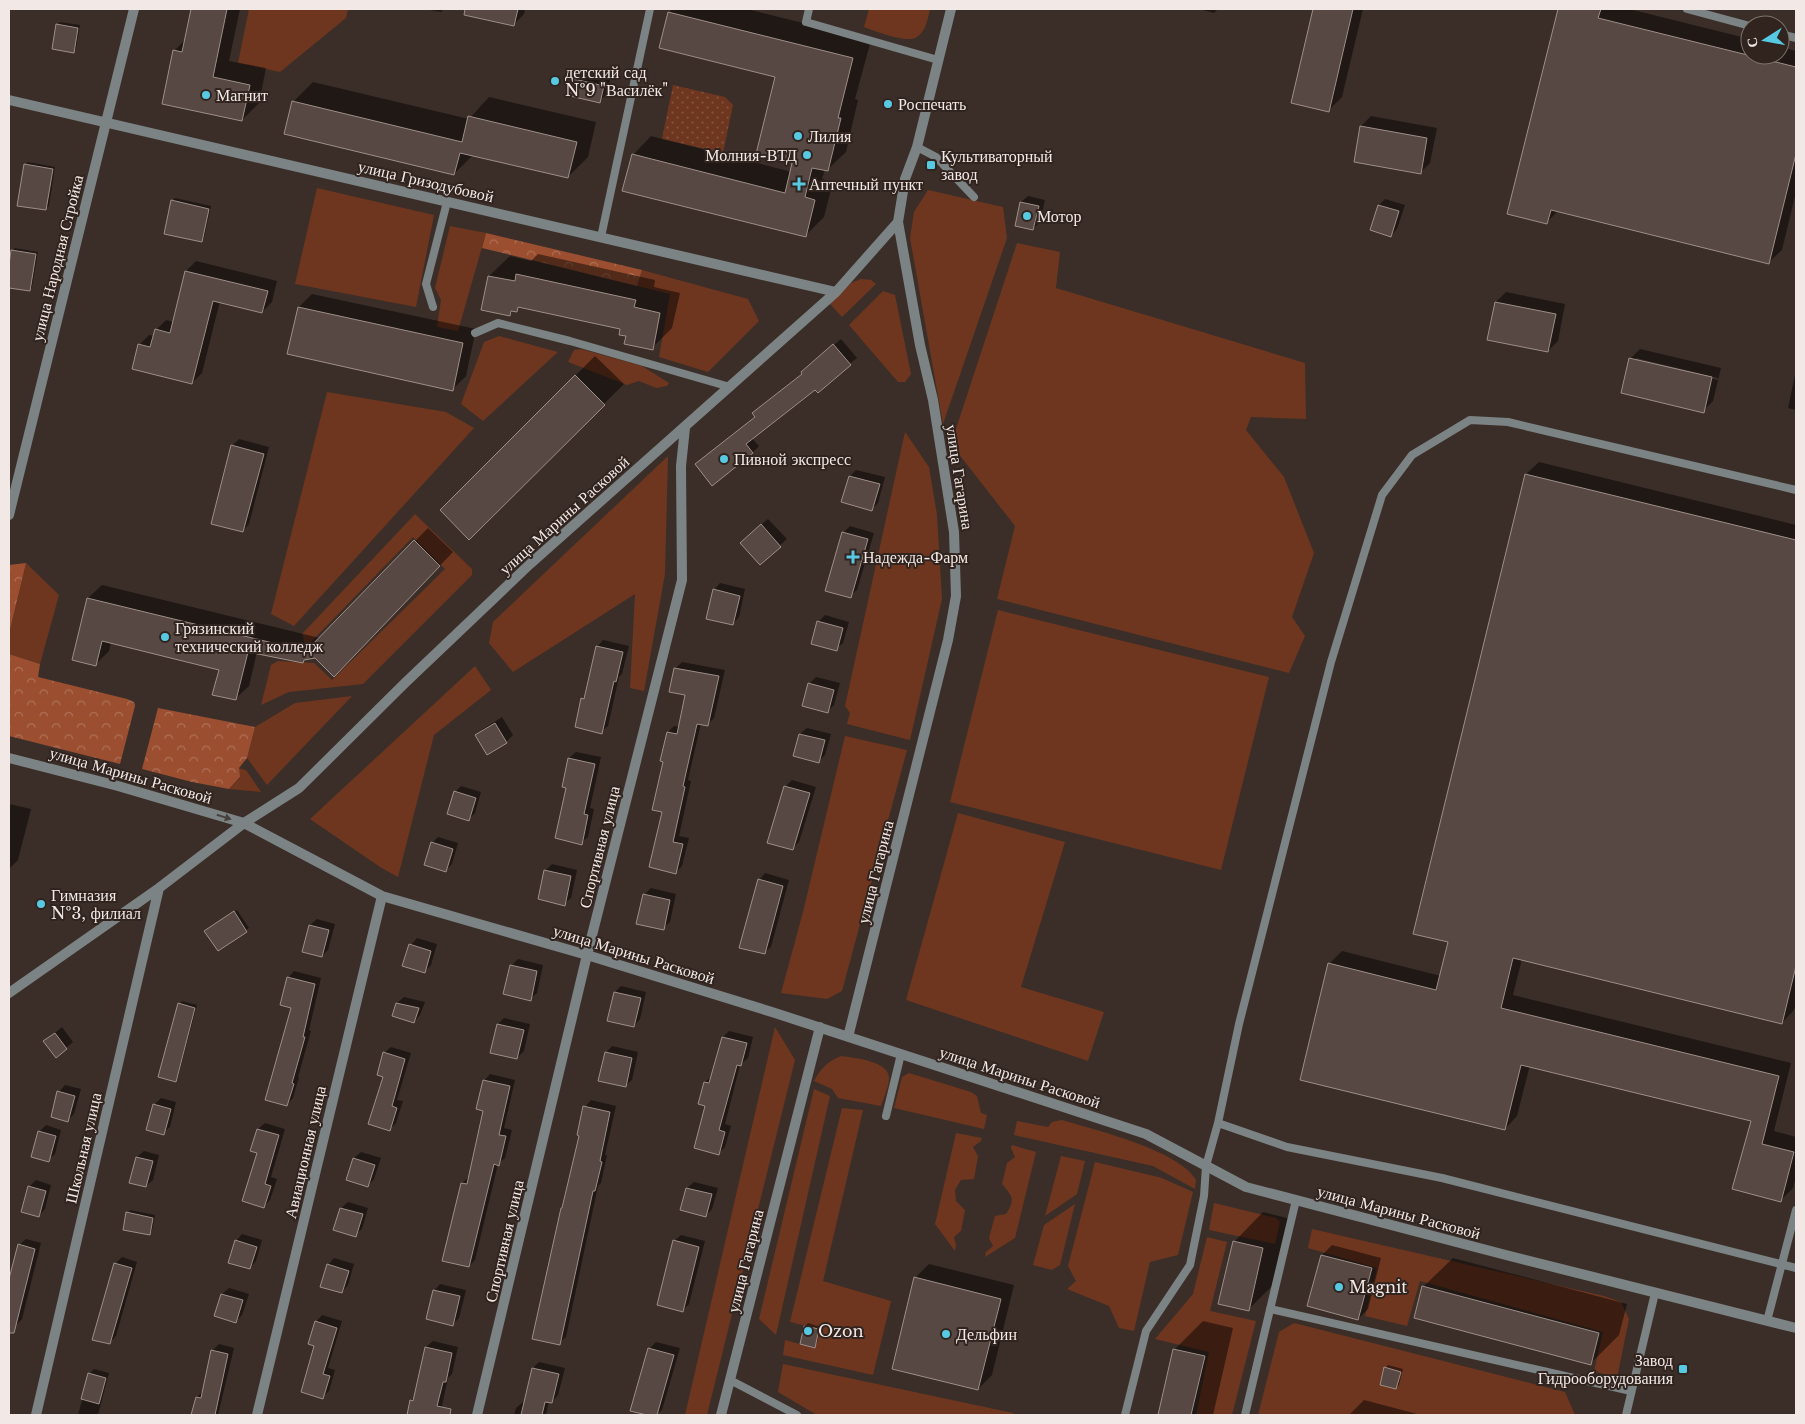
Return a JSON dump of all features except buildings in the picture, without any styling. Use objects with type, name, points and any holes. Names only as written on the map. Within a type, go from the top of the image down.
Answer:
[{"type":"street","name":"улица Народная Стройка","points":[[9,515],[134,9]]},
{"type":"street","name":"улица Гагарина","points":[[848,1037],[946,650],[956,596],[954,532],[933,400],[920,345],[898,222],[906,179],[917,147],[951,9]]},
{"type":"street","name":"улица Гризодубовой","points":[[9,100],[836,292]]},
{"type":"street","name":"улица Марины Расковой","points":[[9,993],[159,888],[244,823],[299,788],[406,682],[530,564],[836,292],[898,222]]},
{"type":"street","name":"Спортивная улица","points":[[478,1415],[587,955],[682,580],[681,466],[685,428]]},
{"type":"street","name":"улица Марины Расковой","points":[[9,758],[118,786],[244,823],[382,896],[587,955],[820,1027],[1146,1134],[1246,1187],[1796,1328]]},
{"type":"street","name":"Школьная улица","points":[[36,1415],[159,888]]},
{"type":"street","name":"Авиационная улица","points":[[257,1415],[382,896]]},
{"type":"street","name":"улица Гагарина","points":[[721,1415],[820,1027]]},
{"type":"lane","points":[[600,237],[650,9]]},
{"type":"lane","points":[[809,9],[806,22],[938,60]]},
{"type":"lane","points":[[1687,9],[1740,23]]},
{"type":"lane","points":[[917,147],[936,157],[974,197]]},
{"type":"lane","points":[[433,307],[426,284],[446,202]]},
{"type":"lane","points":[[476,333],[498,323],[570,341],[730,387]]},
{"type":"lane","points":[[1125,1415],[1146,1331],[1190,1265],[1204,1196],[1206,1166],[1218,1123],[1239,1024],[1331,662],[1382,495],[1412,455],[1470,420],[1508,422],[1796,490]]},
{"type":"lane","points":[[886,1116],[900,1054]]},
{"type":"lane","points":[[1218,1123],[1287,1147],[1442,1178],[1796,1268]]},
{"type":"lane","points":[[1245,1415],[1296,1200]]},
{"type":"lane","points":[[1767,1321],[1796,1210]]},
{"type":"lane","points":[[1626,1415],[1655,1293]]},
{"type":"lane","points":[[1270,1310],[1632,1391]]},
{"type":"lane","points":[[730,1380],[797,1415]]},
{"type":"shaded area","points":[[249,9],[348,9],[346,18],[280,72],[238,63]]},
{"type":"shaded area","points":[[869,9],[930,9],[923,31],[913,39],[906,39],[864,27]]},
{"type":"shaded area","points":[[673,85],[725,97],[733,105],[723,153],[662,139]]},
{"type":"shaded area","points":[[317,188],[434,215],[416,307],[295,284]]},
{"type":"shaded area","points":[[928,190],[1003,207],[1007,238],[943,424],[910,238],[914,212]]},
{"type":"shaded area","points":[[450,226],[486,233],[458,331],[437,327],[441,300],[435,288]]},
{"type":"shaded area","points":[[1017,243],[1060,252],[1056,288],[1305,363],[1306,419],[1251,417],[1246,430],[1284,477],[1314,553],[1292,617],[1305,636],[1289,673],[997,599],[1015,526],[951,444]]},
{"type":"shaded area","points":[[642,270],[748,299],[759,321],[708,372],[659,357],[670,294],[637,286]]},
{"type":"shaded area","points":[[861,279],[871,280],[876,284],[842,317],[830,304],[851,283]]},
{"type":"shaded area","points":[[883,291],[895,295],[911,374],[905,382],[898,382],[849,325]]},
{"type":"shaded area","points":[[499,336],[558,352],[483,421],[461,404],[484,342]]},
{"type":"shaded area","points":[[581,349],[642,366],[669,383],[667,386],[656,388],[639,381],[627,385],[568,362],[574,350]]},
{"type":"shaded area","points":[[327,392],[446,412],[474,428],[294,626],[271,614]]},
{"type":"shaded area","points":[[905,432],[929,467],[937,515],[942,599],[910,740],[847,724],[850,713],[845,706]]},
{"type":"shaded area","points":[[668,456],[665,574],[644,691],[630,688],[635,594],[513,672],[489,643],[493,622]]},
{"type":"shaded area","points":[[415,514],[472,569],[472,575],[363,684],[289,692],[261,705],[271,665],[278,661],[314,663],[332,680],[445,569],[413,537],[306,647],[302,634]]},
{"type":"shaded area","points":[[26,563],[59,595],[40,664],[9,654],[9,634]]},
{"type":"shaded area","points":[[998,610],[1269,677],[1221,870],[950,802]]},
{"type":"shaded area","points":[[475,666],[491,690],[434,735],[398,877],[380,867],[310,819]]},
{"type":"shaded area","points":[[352,696],[267,785],[247,758],[255,727],[295,703]]},
{"type":"shaded area","points":[[845,736],[907,750],[842,991],[827,999],[781,993],[803,912]]},
{"type":"shaded area","points":[[238,768],[246,770],[261,792],[229,789],[240,778]]},
{"type":"shaded area","points":[[958,813],[1065,842],[1021,987],[1104,1012],[1088,1061],[906,1000]]},
{"type":"shaded area","points":[[775,1027],[795,1060],[707,1415],[685,1415]]},
{"type":"shaded area","points":[[841,1056],[870,1061],[878,1064],[888,1072],[888,1085],[881,1106],[838,1098],[832,1089],[814,1081],[825,1066]]},
{"type":"shaded area","points":[[909,1073],[971,1092],[977,1096],[981,1113],[987,1115],[984,1129],[894,1108],[902,1077]]},
{"type":"shaded area","points":[[814,1089],[830,1096],[776,1335],[759,1319]]},
{"type":"shaded area","points":[[842,1108],[863,1110],[823,1281],[891,1301],[873,1375],[783,1355],[785,1340],[814,1348],[819,1329],[790,1322]]},
{"type":"shaded area","points":[[1062,1120],[1135,1142],[1173,1159],[1187,1169],[1196,1180],[1195,1189],[1153,1166],[1014,1135],[1017,1121],[1048,1127],[1052,1122]]},
{"type":"shaded area","points":[[956,1133],[982,1138],[973,1147],[978,1156],[974,1179],[961,1180],[955,1190],[956,1201],[965,1210],[961,1231],[954,1237],[955,1251],[935,1224]]},
{"type":"shaded area","points":[[1012,1145],[1036,1152],[1015,1238],[985,1257],[986,1252],[993,1246],[989,1238],[995,1216],[1006,1214],[1012,1201],[1012,1198],[1002,1184],[1007,1163],[1015,1157],[1011,1148]]},
{"type":"shaded area","points":[[1061,1156],[1085,1161],[1077,1194],[1045,1216]]},
{"type":"shaded area","points":[[1095,1162],[1162,1178],[1193,1192],[1178,1255],[1150,1262],[1134,1331],[1119,1328],[1109,1306],[1067,1289],[1076,1281],[1068,1266]]},
{"type":"shaded area","points":[[1214,1203],[1276,1218],[1280,1222],[1275,1244],[1209,1230]]},
{"type":"shaded area","points":[[1075,1204],[1060,1265],[1052,1270],[1033,1265],[1044,1225]]},
{"type":"shaded area","points":[[1312,1229],[1604,1296],[1621,1302],[1629,1319],[1617,1378],[1594,1371],[1603,1332],[1420,1281],[1407,1326],[1365,1316],[1377,1268],[1308,1248]]},
{"type":"shaded area","points":[[1207,1237],[1227,1242],[1210,1311],[1256,1321],[1232,1415],[1196,1415],[1209,1352],[1155,1339],[1193,1294]]},
{"type":"shaded area","points":[[1294,1323],[1565,1392],[1575,1415],[1258,1415],[1279,1332]]},
{"type":"shaded area","points":[[783,1364],[1013,1413],[1014,1415],[817,1415],[778,1392]]},
{"type":"green space","points":[[486,233],[642,270],[637,286],[482,248]]},
{"type":"green space","points":[[26,563],[9,634],[9,565]]},
{"type":"green space","points":[[9,654],[40,664],[38,677],[134,702],[135,706],[120,764],[9,736]]},
{"type":"green space","points":[[158,708],[255,727],[247,758],[239,768],[240,777],[229,789],[142,769]]},
{"type":"place","name":"детский сад №9 \"Василёк\"","points":[[555,81]]},
{"type":"place","name":"Магнит","points":[[206,95]]},
{"type":"place","name":"Роспечать","points":[[888,104]]},
{"type":"place","name":"Лилия","points":[[798,136]]},
{"type":"place","name":"Молния-ВТД","points":[[807,155]]},
{"type":"place","name":"Культиваторный завод","points":[[931,165]]},
{"type":"place","name":"Аптечный пункт","points":[[799,184]]},
{"type":"place","name":"Мотор","points":[[1027,216]]},
{"type":"place","name":"Пивной экспресс","points":[[724,459]]},
{"type":"place","name":"Надежда-Фарм","points":[[853,557]]},
{"type":"place","name":"Грязинский технический колледж","points":[[165,637]]},
{"type":"place","name":"Гимназия №3, филиал","points":[[41,904]]},
{"type":"place","name":"Magnit","points":[[1339,1287]]},
{"type":"place","name":"Ozon","points":[[808,1331]]},
{"type":"place","name":"Дельфин","points":[[946,1334]]},
{"type":"place","name":"Завод Гидрооборудования","points":[[1683,1369]]}]
